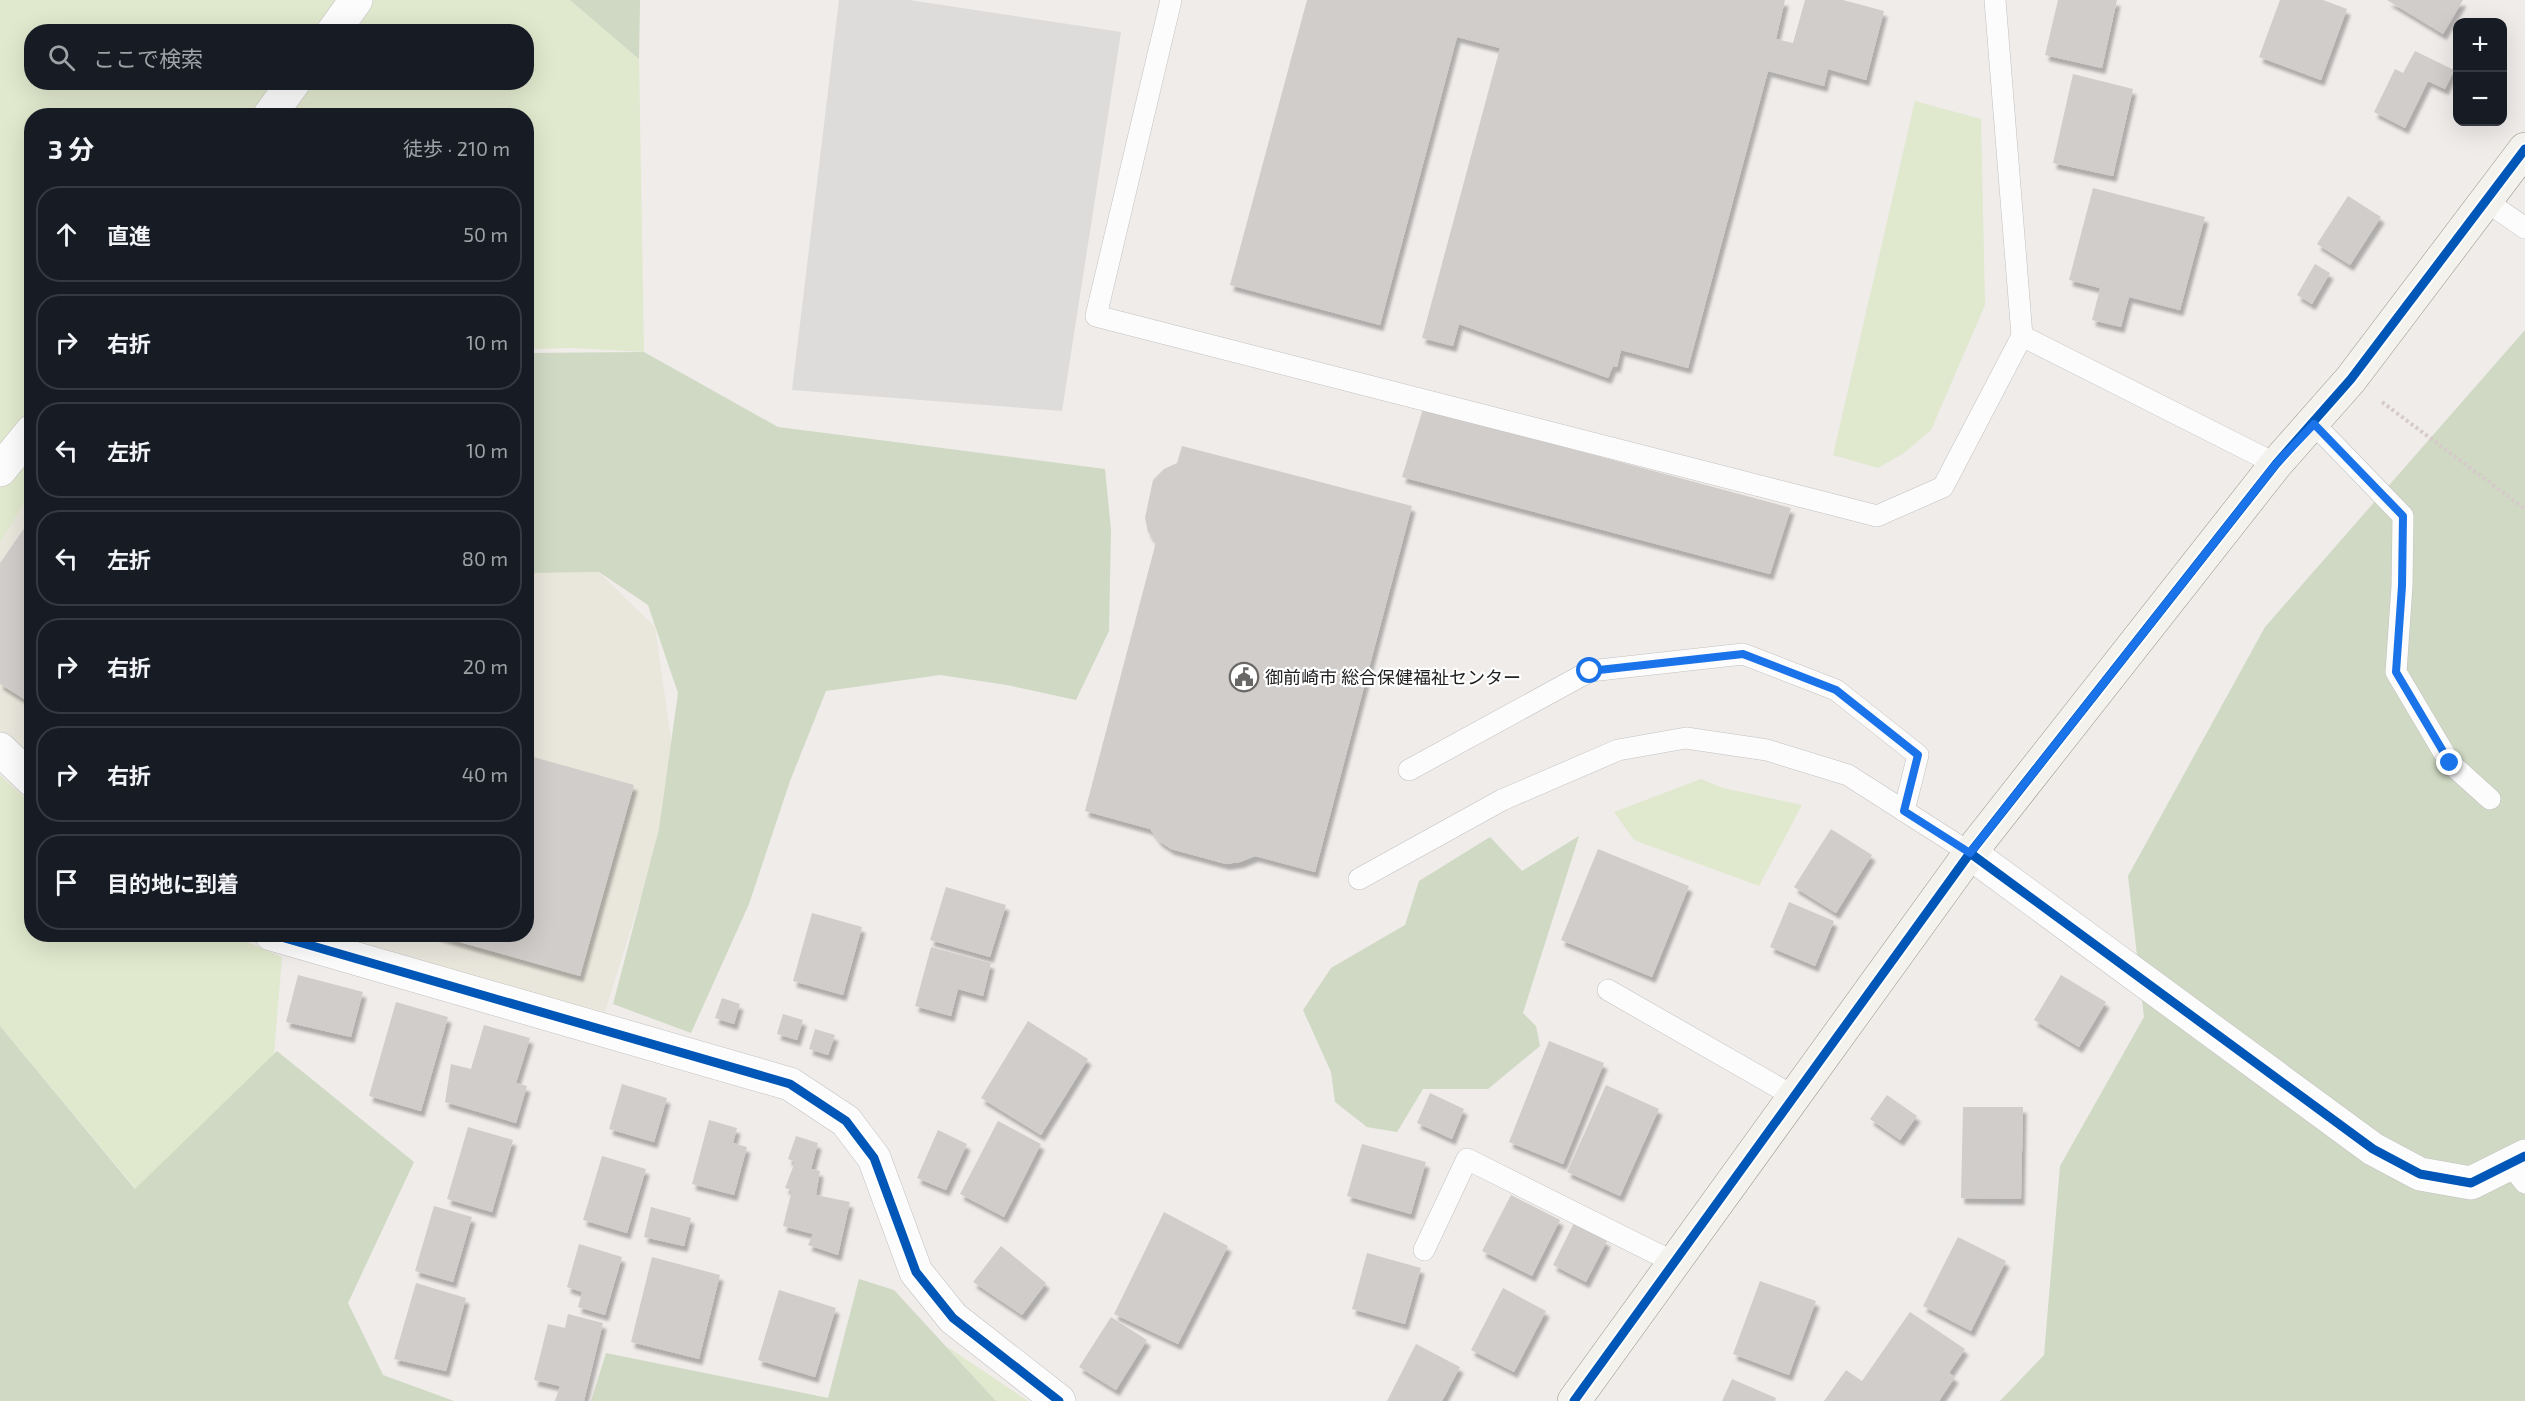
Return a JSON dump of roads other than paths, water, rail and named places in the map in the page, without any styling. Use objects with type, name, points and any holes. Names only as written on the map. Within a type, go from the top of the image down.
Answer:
[{"type":"street","points":[[339,24],[356,0]]},
{"type":"street","points":[[275,108],[288,90]]},
{"type":"street","points":[[1574,1401],[1970,853],[2276,464],[2314,424],[2351,379],[2525,149]]},
{"type":"street","points":[[0,470],[24,441]]},
{"type":"street","points":[[0,749],[24,772]]},
{"type":"street","points":[[1970,853],[2373,1149],[2420,1174],[2471,1183],[2520,1168]]},
{"type":"street","points":[[299,942],[790,1084],[846,1120],[874,1158],[916,1272],[953,1318],[1059,1401]]},
{"type":"lane","points":[[1171,0],[1096,316],[1877,516],[1943,487],[2022,336],[1995,0]]},
{"type":"lane","points":[[2486,201],[2525,228]]},
{"type":"lane","points":[[2022,336],[2276,464]]},
{"type":"lane","points":[[2314,424],[2403,516],[2402,586],[2396,672],[2450,763],[2490,799]]},
{"type":"lane","points":[[1409,770],[1590,671],[1743,654],[1836,690],[1918,755],[1904,811]]},
{"type":"lane","points":[[1359,879],[1513,795],[1618,750],[1686,738],[1767,750],[1848,775],[1970,853]]},
{"type":"lane","points":[[1608,990],[1795,1097]]},
{"type":"lane","points":[[1424,1250],[1467,1159],[1675,1263]]},
{"type":"place","name":"御前崎市 総合保健福祉センター","points":[[1244,677]]}]
